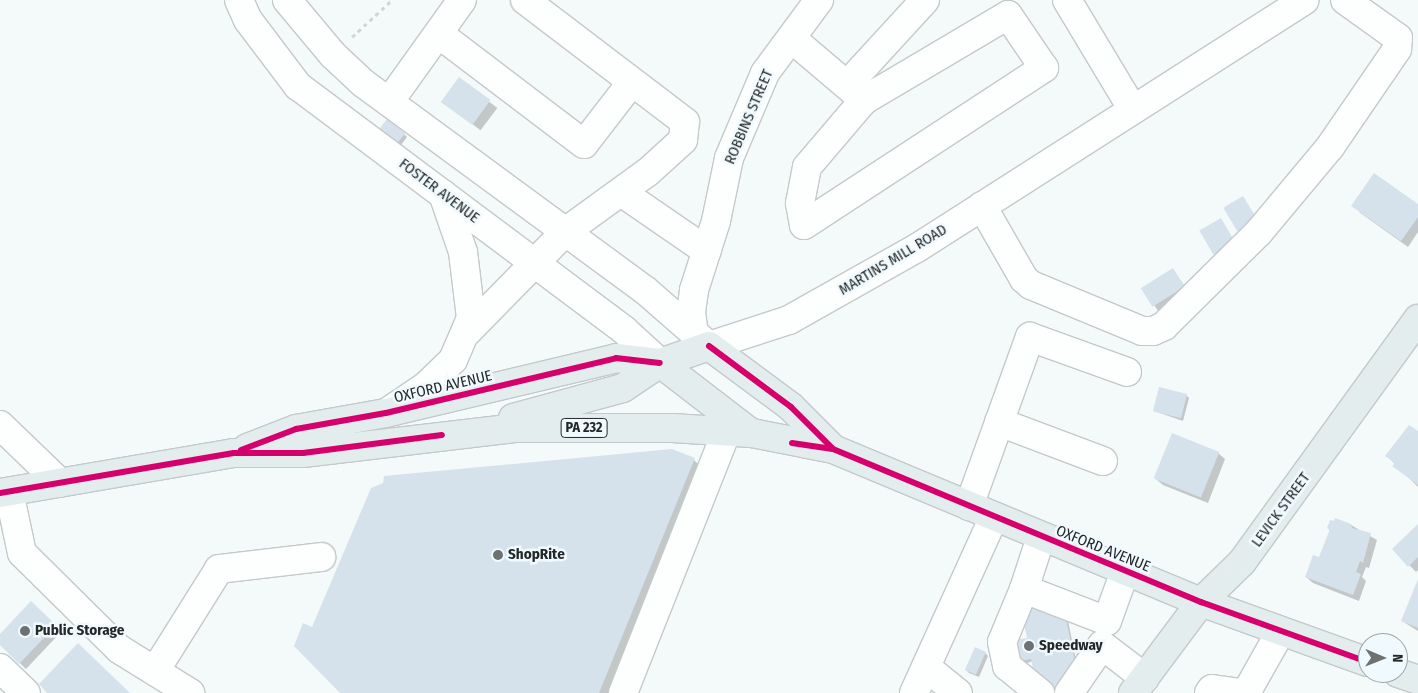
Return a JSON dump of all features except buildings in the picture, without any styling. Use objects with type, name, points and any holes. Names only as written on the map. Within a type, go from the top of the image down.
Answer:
[{"type":"main road","name":"LEVICK STREET","points":[[1139,685],[1201,602],[1242,562],[1418,318]]},
{"type":"main road","name":"MARTINS MILL ROAD","points":[[442,435],[623,388],[660,363],[701,340]]},
{"type":"main road","name":"OXFORD AVENUE","points":[[701,340],[791,407],[832,449]]},
{"type":"main road","name":"OXFORD AVENUE","points":[[234,453],[296,428],[386,413],[616,358],[660,363],[740,432]]},
{"type":"main road","name":"OXFORD AVENUE","points":[[4,492],[234,453],[303,453],[442,435],[515,428],[740,432],[832,449],[1201,602],[1358,658]]},
{"type":"street","name":"FOSTER AVENUE","points":[[239,0],[248,20],[298,86],[624,330],[660,363]]},
{"type":"street","points":[[287,0],[333,55],[389,102],[645,290],[701,340]]},
{"type":"street","points":[[389,102],[462,0]]},
{"type":"street","points":[[467,332],[565,232],[621,192],[683,140],[685,122],[525,0]]},
{"type":"street","name":"ROBBINS STREET","points":[[701,340],[692,301],[716,221],[729,158],[765,73],[819,0]]},
{"type":"street","points":[[856,92],[1004,8],[1044,68],[804,225],[800,202],[807,167],[856,92],[925,0]]},
{"type":"street","points":[[1067,0],[1133,110]]},
{"type":"street","name":"MARTINS MILL ROAD","points":[[701,340],[789,320],[917,248],[1305,0]]},
{"type":"street","points":[[982,206],[1024,279],[1032,285],[1142,331],[1153,331],[1164,326],[1259,232],[1330,147],[1398,49],[1398,38],[1345,0]]},
{"type":"street","points":[[439,34],[584,144],[632,82]]},
{"type":"street","points":[[791,38],[856,92]]},
{"type":"street","points":[[621,192],[707,251]]},
{"type":"street","points":[[386,413],[439,375],[453,360],[467,332],[472,304],[468,277],[458,233],[443,194]]},
{"type":"street","points":[[969,506],[1030,337],[1127,372]]},
{"type":"street","points":[[999,422],[1104,461]]},
{"type":"street","points":[[0,425],[60,483]]},
{"type":"street","points":[[623,693],[740,432]]},
{"type":"street","points":[[4,492],[22,553],[119,648],[190,693]]},
{"type":"street","points":[[914,693],[994,517]]},
{"type":"street","points":[[1040,693],[1008,666],[1002,642],[1024,589],[1041,537]]},
{"type":"street","points":[[155,671],[219,569],[321,557]]},
{"type":"street","points":[[1068,693],[1105,633],[1125,571]]},
{"type":"street","points":[[1024,589],[1105,633],[1139,685]]},
{"type":"street","points":[[1246,693],[1280,631]]},
{"type":"street","points":[[926,667],[958,693]]},
{"type":"street","points":[[0,668],[26,693]]},
{"type":"street","points":[[1209,693],[1212,689],[1240,693]]},
{"type":"path","points":[[348,41],[392,0]]},
{"type":"cycle path","points":[[709,346],[791,407],[833,449]]},
{"type":"cycle path","points":[[241,450],[296,429],[386,413],[616,358],[660,363]]},
{"type":"cycle path","points":[[0,493],[234,453],[303,453],[442,435]]},
{"type":"cycle path","points":[[792,443],[833,449],[1201,602],[1358,658]]},
{"type":"place","name":"ShopRite","points":[[498,555]]},
{"type":"place","name":"Public Storage","points":[[25,631]]},
{"type":"place","name":"Speedway","points":[[1029,646]]}]
